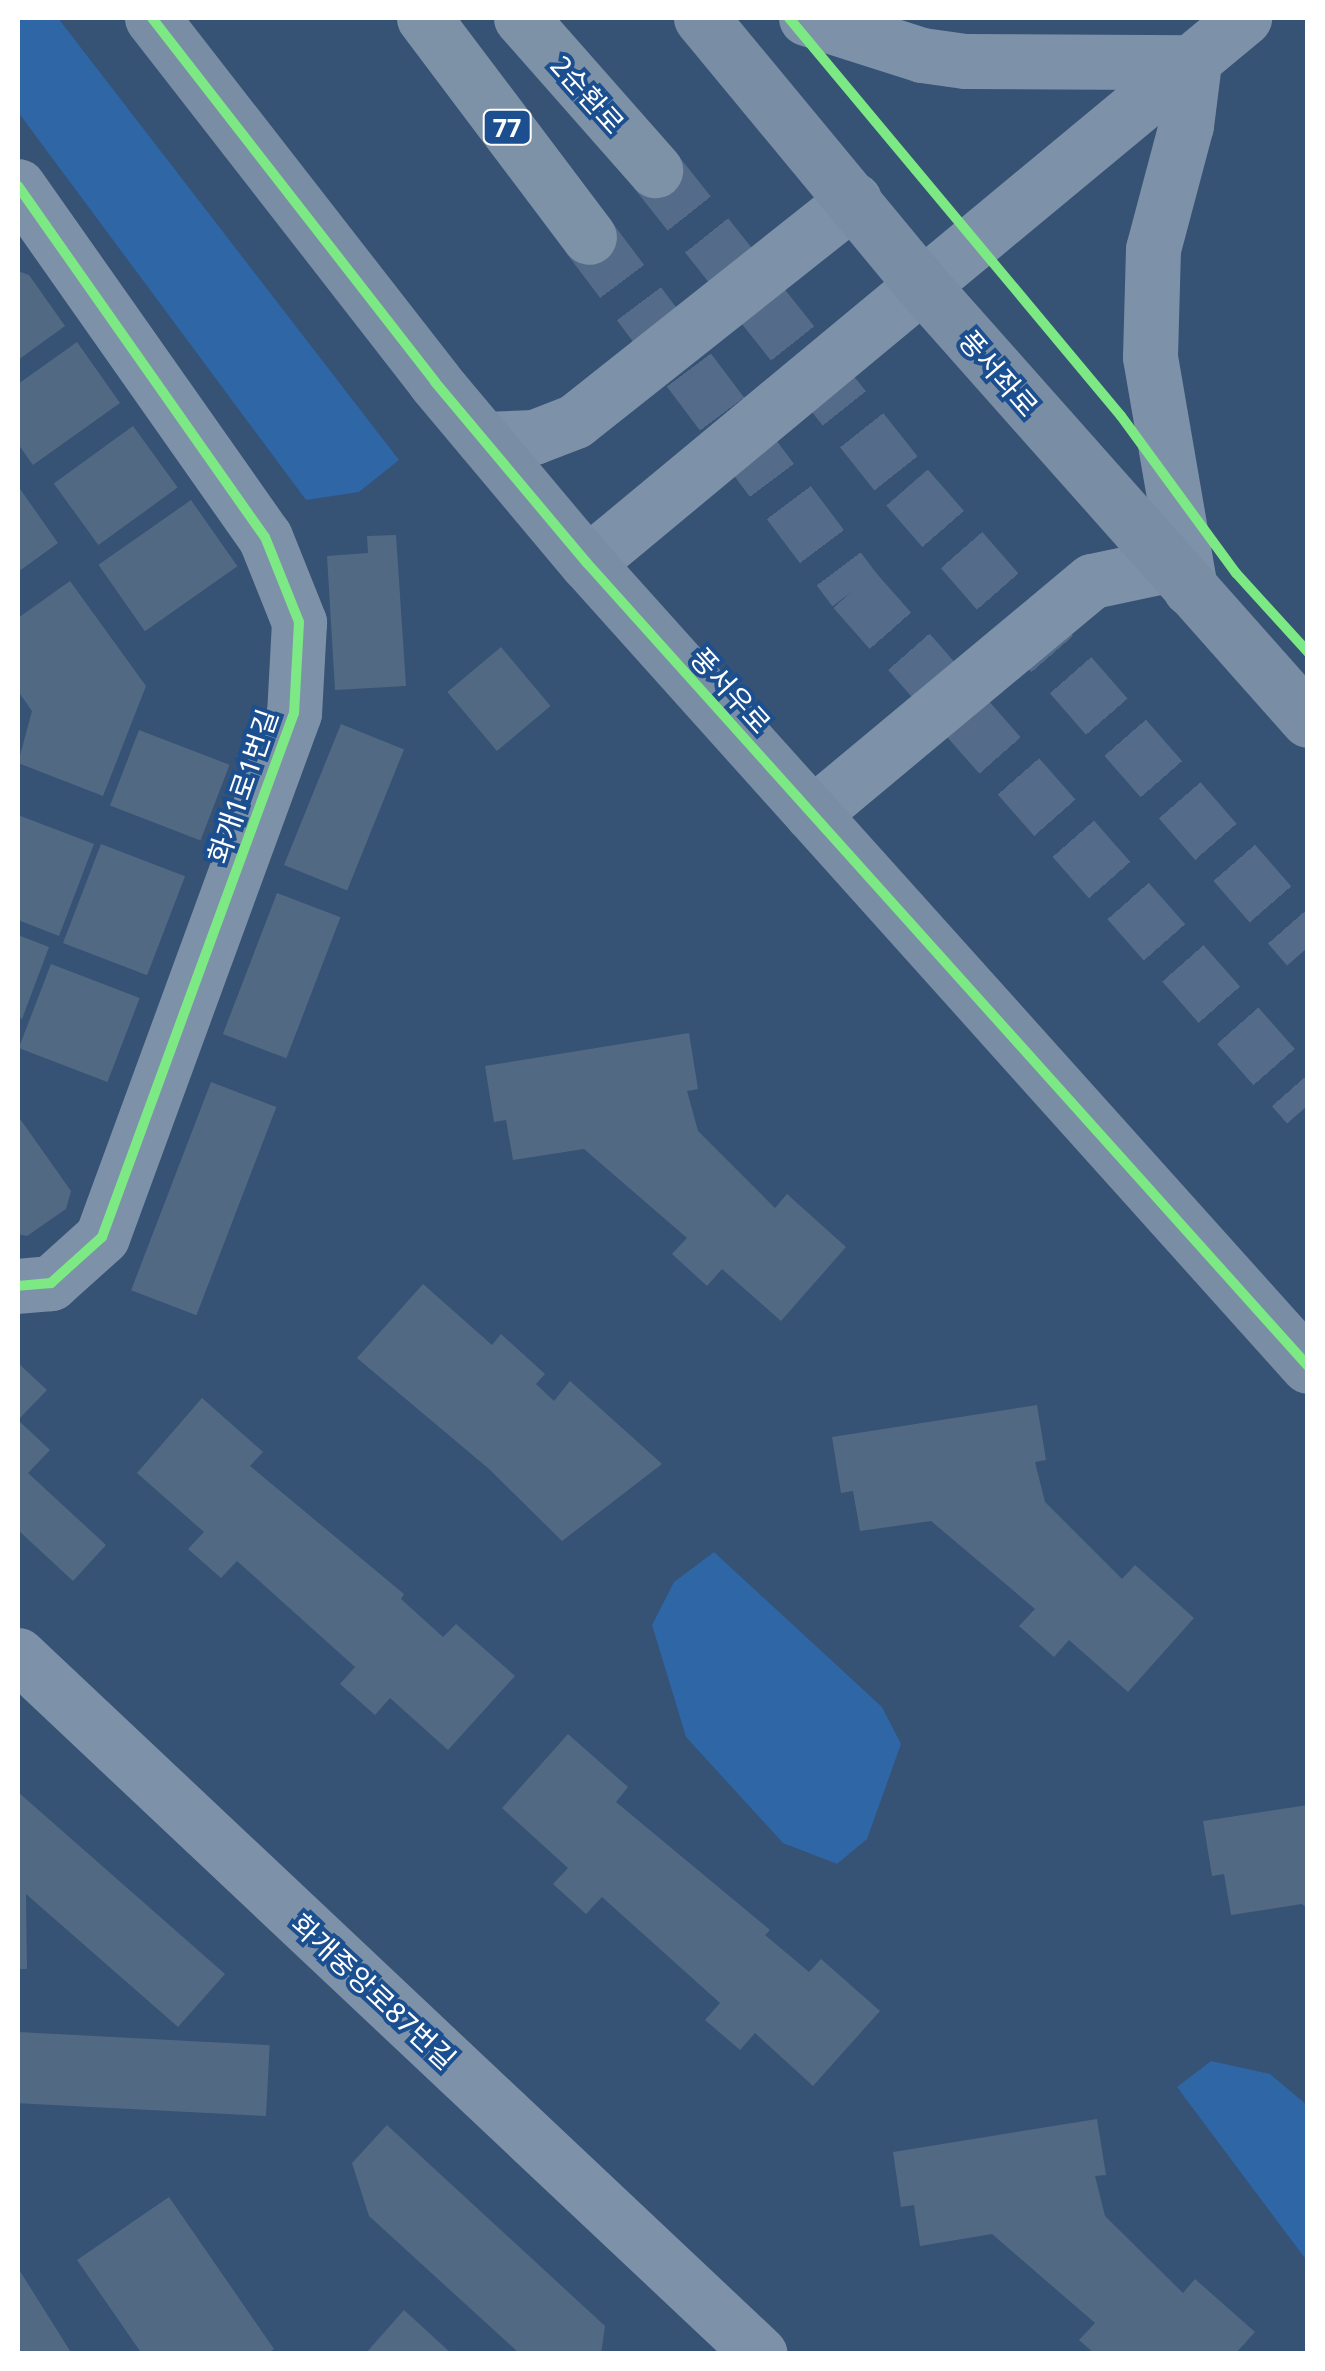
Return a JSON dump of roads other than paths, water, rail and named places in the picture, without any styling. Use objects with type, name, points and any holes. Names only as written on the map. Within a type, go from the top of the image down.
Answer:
[{"type":"highway","name":"77","points":[[424,18],[589,237]]},
{"type":"highway","name":"2순환로","points":[[521,18],[655,170]]},
{"type":"street","name":"풍서우로","points":[[152,18],[483,439],[587,563],[1308,1366]]},
{"type":"street","name":"풍서좌로","points":[[701,18],[921,284],[1308,720]]},
{"type":"street","points":[[806,18],[922,56],[965,62],[1194,62]]},
{"type":"street","points":[[587,563],[1244,18]]},
{"type":"street","points":[[812,814],[1092,581],[1179,577],[1150,357],[1153,249],[1186,124],[1194,62]]},
{"type":"street","name":"화개1로1번길","points":[[18,188],[265,537],[300,622],[294,713],[102,1237],[52,1282],[18,1286]]},
{"type":"street","points":[[483,439],[534,438],[575,421],[854,200]]},
{"type":"street","name":"화개중앙로87번길","points":[[18,1655],[729,2344]]},
{"type":"tunnel","points":[[655,170],[907,487],[1308,947]]},
{"type":"tunnel","points":[[589,237],[854,589],[1308,1105]]}]
